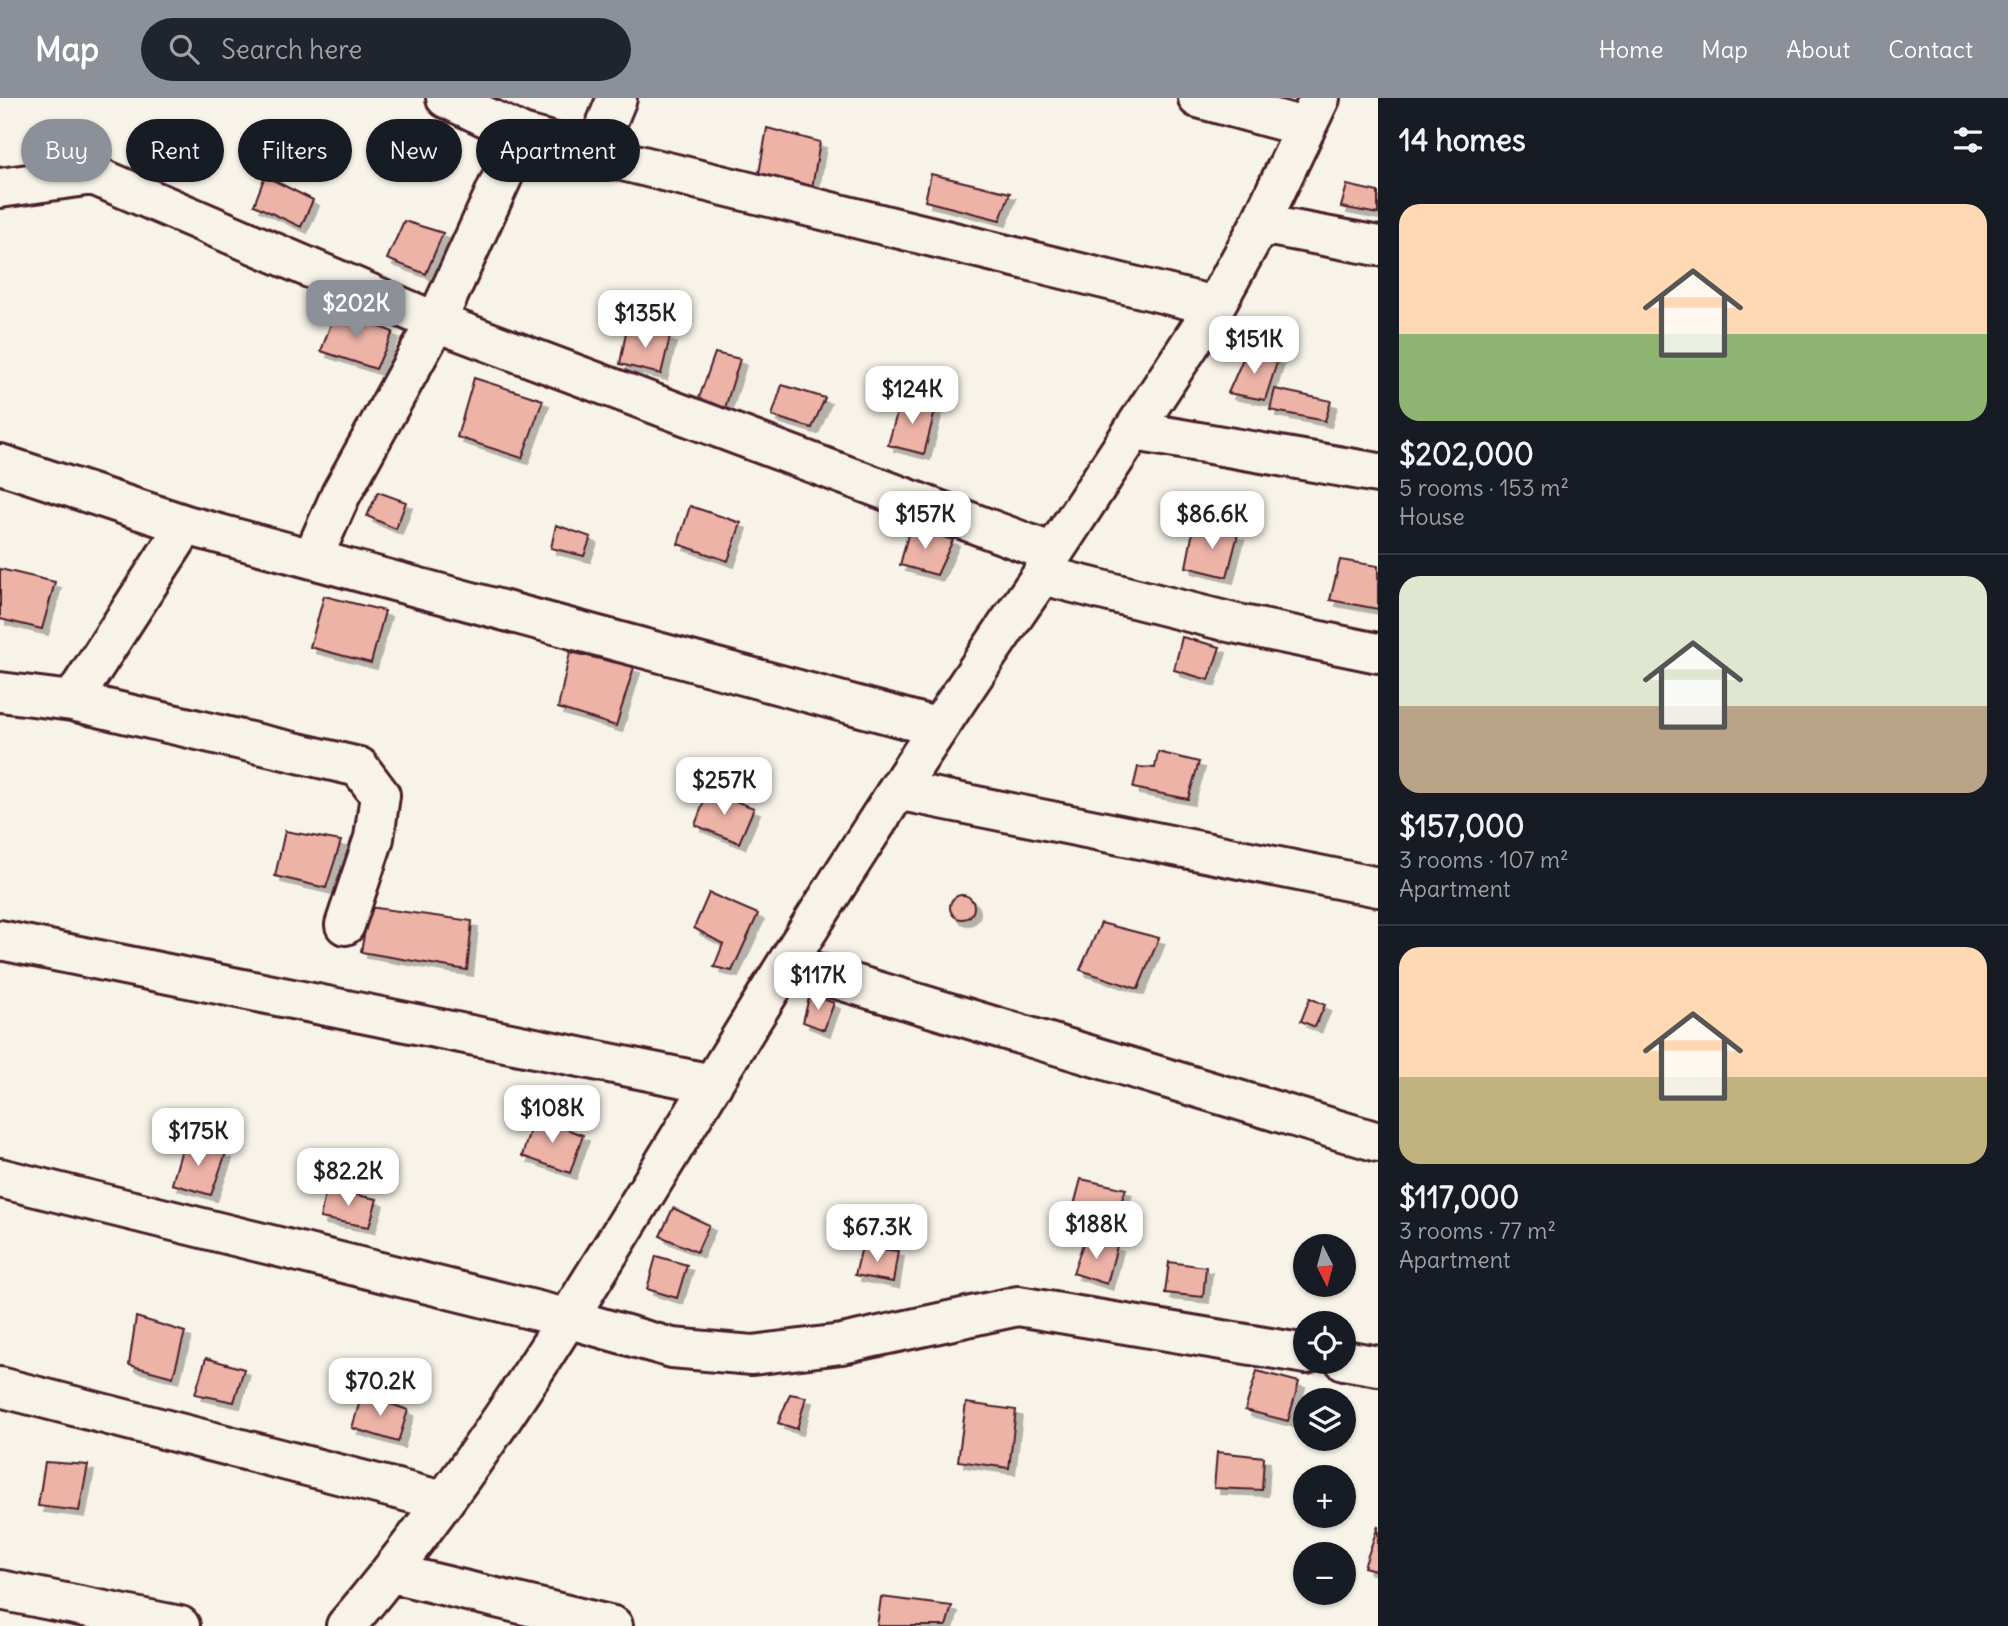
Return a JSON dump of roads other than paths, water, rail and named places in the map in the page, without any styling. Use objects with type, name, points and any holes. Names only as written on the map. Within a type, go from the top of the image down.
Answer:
[{"type":"street","points":[[446,98],[490,119]]},
{"type":"street","points":[[608,119],[617,98]]},
{"type":"street","points":[[346,1626],[391,1573],[570,1320],[787,964],[936,727],[1047,564],[1216,306],[1260,223],[1312,113],[1198,98]]},
{"type":"street","points":[[640,164],[1216,306]]},
{"type":"street","points":[[0,188],[93,175],[436,322],[1047,564],[1233,623],[1378,653]]},
{"type":"street","points":[[312,559],[341,494],[436,322],[500,182]]},
{"type":"street","points":[[1260,223],[1378,246]]},
{"type":"street","points":[[1135,431],[1378,473]]},
{"type":"street","points":[[0,464],[186,525],[936,727]]},
{"type":"street","points":[[72,701],[186,525]]},
{"type":"street","points":[[0,692],[72,701],[359,767],[380,795],[374,838],[345,925]]},
{"type":"street","points":[[897,790],[1378,887]]},
{"type":"street","points":[[0,940],[713,1084]]},
{"type":"street","points":[[787,964],[1378,1142]]},
{"type":"street","points":[[0,1178],[570,1320],[671,1348],[752,1355],[842,1344],[1018,1306],[1293,1352]]},
{"type":"street","points":[[1356,1362],[1378,1366]]},
{"type":"street","points":[[0,1387],[443,1501]]},
{"type":"street","points":[[391,1573],[613,1626]]},
{"type":"street","points":[[0,1590],[180,1626]]}]
